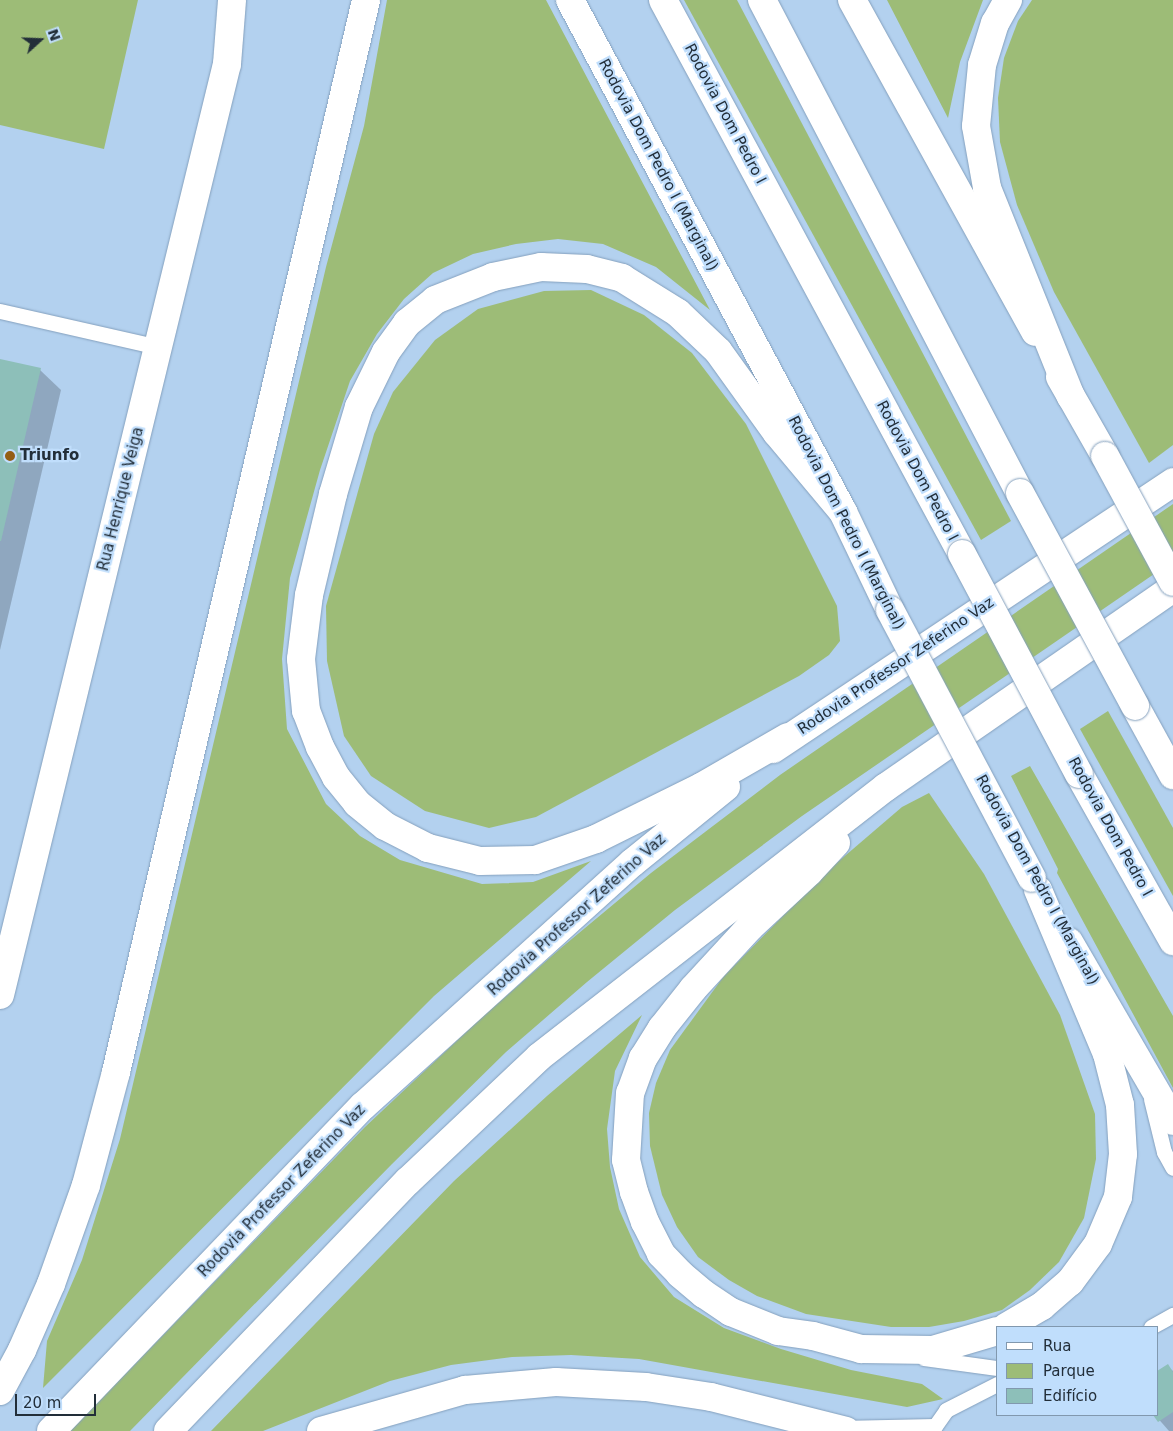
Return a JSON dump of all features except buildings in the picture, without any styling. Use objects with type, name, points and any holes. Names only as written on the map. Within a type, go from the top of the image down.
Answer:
[{"type":"main road","name":"Rua Henrique Veiga","points":[[0,995],[227,64],[232,0]]},
{"type":"main road","points":[[0,1392],[22,1350],[50,1284],[86,1185],[116,1072],[366,0]]},
{"type":"main road","name":"Rodovia Dom Pedro I (Marginal)","points":[[570,0],[842,512],[890,610],[1035,884],[1142,1064],[1173,1120]]},
{"type":"main road","name":"Rodovia Dom Pedro I","points":[[663,0],[1079,774],[1173,940]]},
{"type":"main road","points":[[762,0],[1020,493],[1173,775]]},
{"type":"main road","points":[[852,0],[1173,582]]},
{"type":"main road","points":[[1008,0],[995,23],[982,65],[976,126],[987,188],[1071,397]]},
{"type":"main road","points":[[788,738],[701,787],[596,839],[535,860],[480,861],[428,848],[385,826],[357,804],[336,777],[320,747],[306,711],[301,659],[309,595],[331,503],[358,407],[386,352],[407,323],[435,300],[493,278],[541,267],[587,270],[622,278],[678,313],[718,351],[776,434],[842,512]]},
{"type":"main road","points":[[1079,544],[1173,467]]},
{"type":"main road","name":"Rodovia Professor Zeferino Vaz","points":[[51,1431],[364,1106],[632,863],[788,738],[1173,482]]},
{"type":"main road","points":[[168,1431],[408,1182],[539,1057],[886,787],[1173,588]]},
{"type":"main road","points":[[886,787],[809,872],[750,927],[712,968],[662,1028],[643,1058],[630,1093],[626,1160],[645,1222],[661,1254],[680,1274],[704,1294],[731,1312],[778,1331],[813,1336],[861,1349],[933,1350],[996,1330]]},
{"type":"main road","points":[[1008,1326],[1042,1306],[1070,1282],[1098,1244],[1118,1197],[1123,1154],[1120,1105],[1107,1054],[1035,884]]},
{"type":"main road","points":[[321,1431],[465,1390],[556,1382],[646,1387],[702,1396],[840,1429]]},
{"type":"lane","points":[[0,311],[158,347]]},
{"type":"lane","points":[[1142,1064],[1164,1152],[1173,1168]]},
{"type":"lane","points":[[1153,1326],[1173,1315]]},
{"type":"lane","points":[[861,1349],[996,1368]]},
{"type":"lane","points":[[840,1429],[935,1426],[946,1410],[996,1385]]},
{"type":"green space","points":[[0,0],[138,0],[104,149],[0,125]]},
{"type":"green space","points":[[387,0],[546,0],[710,310],[656,267],[603,244],[558,239],[516,244],[473,254],[433,273],[404,299],[377,334],[350,381],[320,470],[290,578],[282,659],[287,729],[326,804],[360,836],[400,860],[482,884],[533,882],[591,861],[434,996],[43,1388],[47,1341],[82,1260],[120,1139],[326,267],[364,126]]},
{"type":"green space","points":[[684,0],[737,0],[1011,521],[981,540]]},
{"type":"green space","points":[[887,0],[983,0],[960,62],[948,118]]},
{"type":"green space","points":[[1032,0],[1173,0],[1173,445],[1149,463],[1054,292],[1017,205],[1000,142],[998,98],[1004,58],[1018,21]]},
{"type":"green space","points":[[591,290],[644,315],[692,353],[746,424],[837,606],[840,641],[829,655],[799,676],[536,817],[489,828],[425,811],[371,776],[344,736],[327,661],[326,606],[374,434],[393,392],[435,340],[478,309],[544,291]]},
{"type":"green space","points":[[1173,504],[1173,561],[802,816],[675,910],[587,982],[506,1052],[392,1164],[130,1431],[70,1431],[365,1127],[481,1018],[561,948],[651,873],[780,775]]},
{"type":"green space","points":[[1108,711],[1173,828],[1173,896],[1080,729]]},
{"type":"green space","points":[[1030,766],[1173,1016],[1173,1088],[1057,873],[1058,869],[1011,776]]},
{"type":"green space","points":[[929,793],[984,874],[1060,1015],[1095,1114],[1096,1159],[1084,1218],[1059,1262],[1030,1290],[1002,1310],[964,1321],[929,1327],[891,1327],[806,1314],[757,1296],[729,1280],[698,1257],[677,1227],[662,1195],[650,1146],[649,1113],[656,1083],[670,1050],[724,976],[825,873],[902,807]]},
{"type":"green space","points":[[642,1015],[615,1071],[607,1129],[610,1167],[619,1209],[640,1257],[674,1297],[724,1328],[781,1349],[851,1370],[922,1384],[943,1399],[907,1407],[639,1359],[571,1355],[512,1357],[451,1365],[390,1381],[263,1431],[211,1431],[454,1181],[547,1096]]},
{"type":"place","name":"Triunfo","points":[[10,456]]}]
